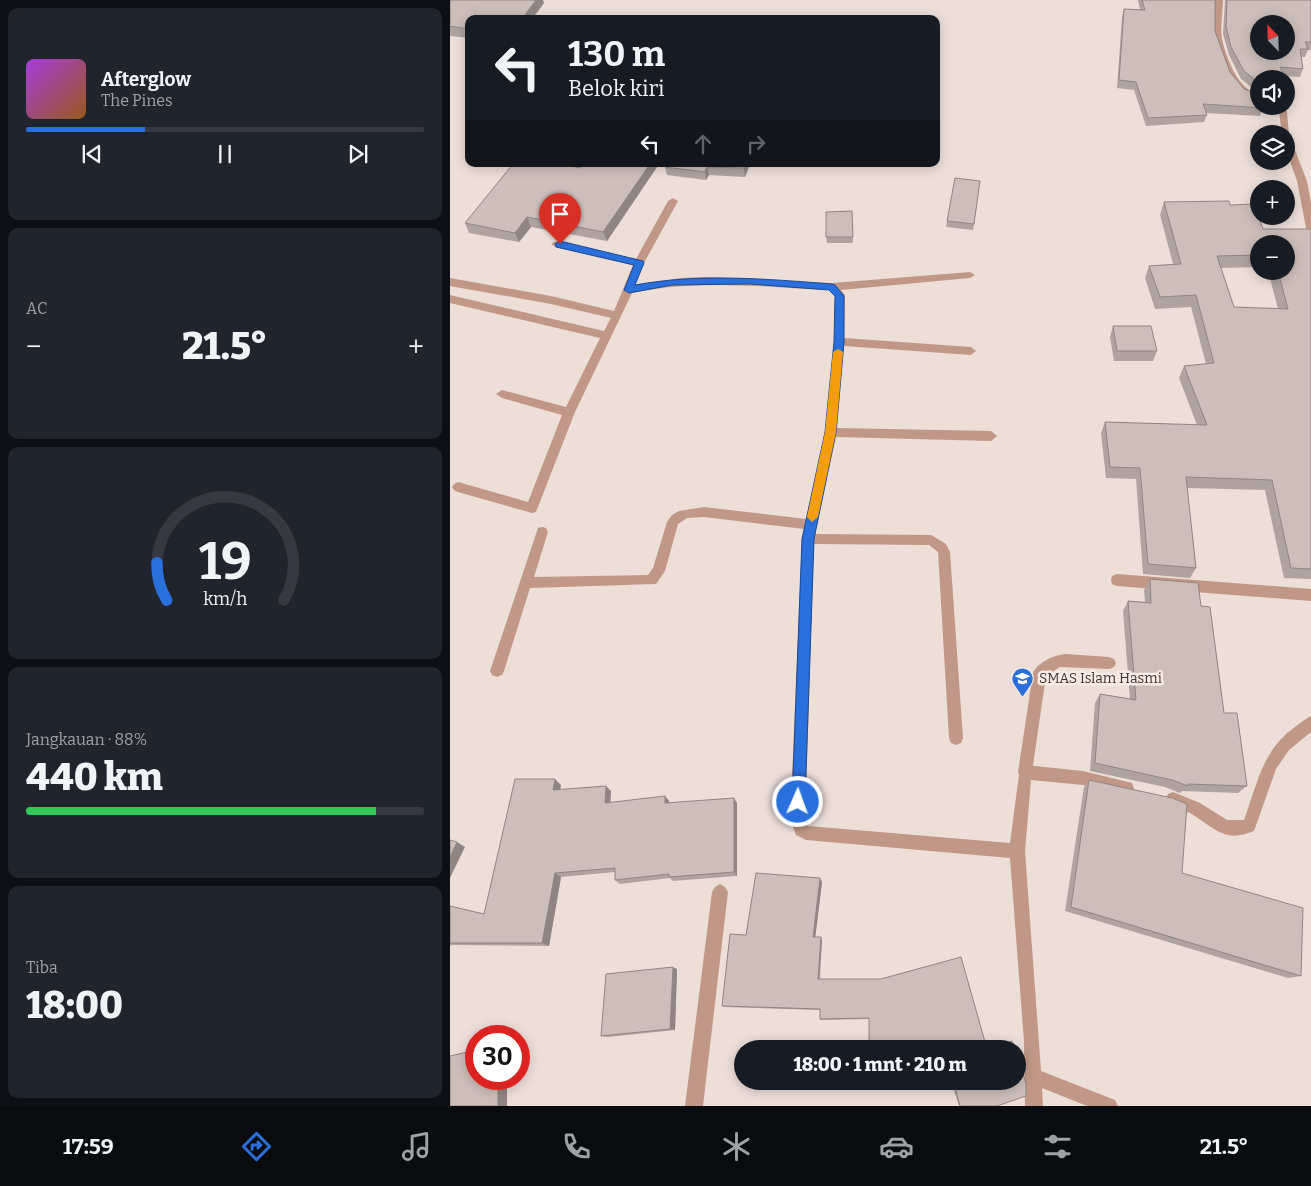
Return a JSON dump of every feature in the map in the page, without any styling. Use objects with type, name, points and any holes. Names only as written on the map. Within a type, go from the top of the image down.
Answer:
[{"type":"street","points":[[1219,0],[1218,38],[1233,78],[1241,90],[1250,94]]},
{"type":"street","points":[[1295,156],[1306,181],[1311,228]]},
{"type":"street","points":[[458,488],[532,508],[569,412],[617,316],[640,263],[673,201]]},
{"type":"street","points":[[556,244],[640,263]]},
{"type":"street","points":[[629,290],[672,282],[780,282],[795,286],[832,287],[970,275]]},
{"type":"street","points":[[450,282],[551,300],[617,316]]},
{"type":"street","points":[[832,287],[840,296],[839,342],[831,432],[808,539],[798,821],[801,830],[806,833],[1017,851]]},
{"type":"street","points":[[450,299],[607,336]]},
{"type":"street","points":[[839,342],[971,351]]},
{"type":"street","points":[[502,394],[569,412]]},
{"type":"street","points":[[831,432],[991,436]]},
{"type":"street","points":[[526,583],[646,582],[651,580],[659,570],[673,522],[678,516],[686,514],[704,512],[810,525]]},
{"type":"street","points":[[497,671],[542,532]]},
{"type":"street","points":[[808,539],[932,540],[942,548],[956,738]]},
{"type":"street","points":[[1117,580],[1311,595]]},
{"type":"street","points":[[1034,1106],[1017,851],[1025,772],[1040,673],[1057,661],[1109,663]]},
{"type":"street","points":[[1156,794],[1195,808],[1216,824],[1241,829],[1249,826],[1271,761],[1286,742],[1311,723]]},
{"type":"street","points":[[1025,772],[1083,778],[1138,790]]},
{"type":"street","points":[[694,1106],[720,892]]},
{"type":"street","points":[[1033,1076],[1109,1106]]},
{"type":"building","points":[[536,0],[525,15],[465,15],[465,28],[450,26],[450,1]]},
{"type":"building","points":[[1142,0],[1215,0],[1215,31],[1230,72],[1244,89],[1250,91],[1250,107],[1203,104],[1207,115],[1148,118],[1136,82],[1119,80],[1124,9],[1145,10]]},
{"type":"building","points":[[1227,0],[1311,0],[1311,42],[1305,42],[1308,49],[1300,49],[1303,69],[1280,67],[1282,70],[1250,70],[1250,76],[1244,71],[1231,47],[1226,26]]},
{"type":"building","points":[[511,167],[648,167],[603,232],[527,217],[515,233],[465,223]]},
{"type":"building","points":[[665,167],[707,167],[705,172]]},
{"type":"building","points":[[707,167],[744,167],[744,168]]},
{"type":"building","points":[[955,178],[980,181],[974,224],[947,221]]},
{"type":"building","points":[[1229,201],[1230,205],[1250,204],[1250,225],[1262,225],[1263,229],[1311,229],[1311,569],[1291,568],[1272,480],[1186,477],[1196,568],[1148,564],[1140,468],[1110,467],[1105,422],[1207,425],[1184,366],[1214,363],[1196,295],[1160,297],[1149,266],[1181,264],[1164,202]]},
{"type":"building","points":[[852,211],[853,237],[826,237],[826,212]]},
{"type":"building","points":[[1113,326],[1151,326],[1157,351],[1117,351]]},
{"type":"building","points":[[1150,579],[1198,583],[1201,606],[1210,607],[1224,713],[1237,713],[1247,786],[1188,784],[1188,786],[1172,780],[1095,763],[1100,694],[1136,700],[1128,601],[1151,603]]},
{"type":"building","points":[[515,779],[555,779],[553,790],[606,786],[605,803],[665,796],[665,803],[734,798],[734,872],[669,877],[669,874],[615,880],[615,868],[555,873],[542,943],[450,943],[450,906],[484,914]]},
{"type":"building","points":[[1089,780],[1172,798],[1187,804],[1182,873],[1303,908],[1301,976],[1071,907]]},
{"type":"building","points":[[450,840],[457,842],[450,857]]},
{"type":"building","points":[[756,873],[820,878],[813,937],[821,937],[818,979],[881,979],[961,957],[984,1040],[869,1040],[869,1018],[820,1019],[820,1009],[722,1006],[730,934],[746,935]]},
{"type":"building","points":[[673,967],[670,1029],[601,1036],[606,974]]},
{"type":"building","points":[[465,1053],[465,1090],[498,1090],[498,1106],[450,1106],[450,1056]]},
{"type":"building","points":[[956,1090],[1026,1090],[1026,1096],[997,1106],[960,1106]]},
{"type":"slow traffic","points":[[812,517],[831,432],[838,352]]},
{"type":"place","name":"SMAS Islam Hasmi","points":[[1023,697]]},
{"type":"route","points":[[560,244],[640,263],[629,290],[672,282],[750,281],[780,282],[795,286],[832,287],[840,296],[839,342],[831,432],[808,539],[798,802]]}]
